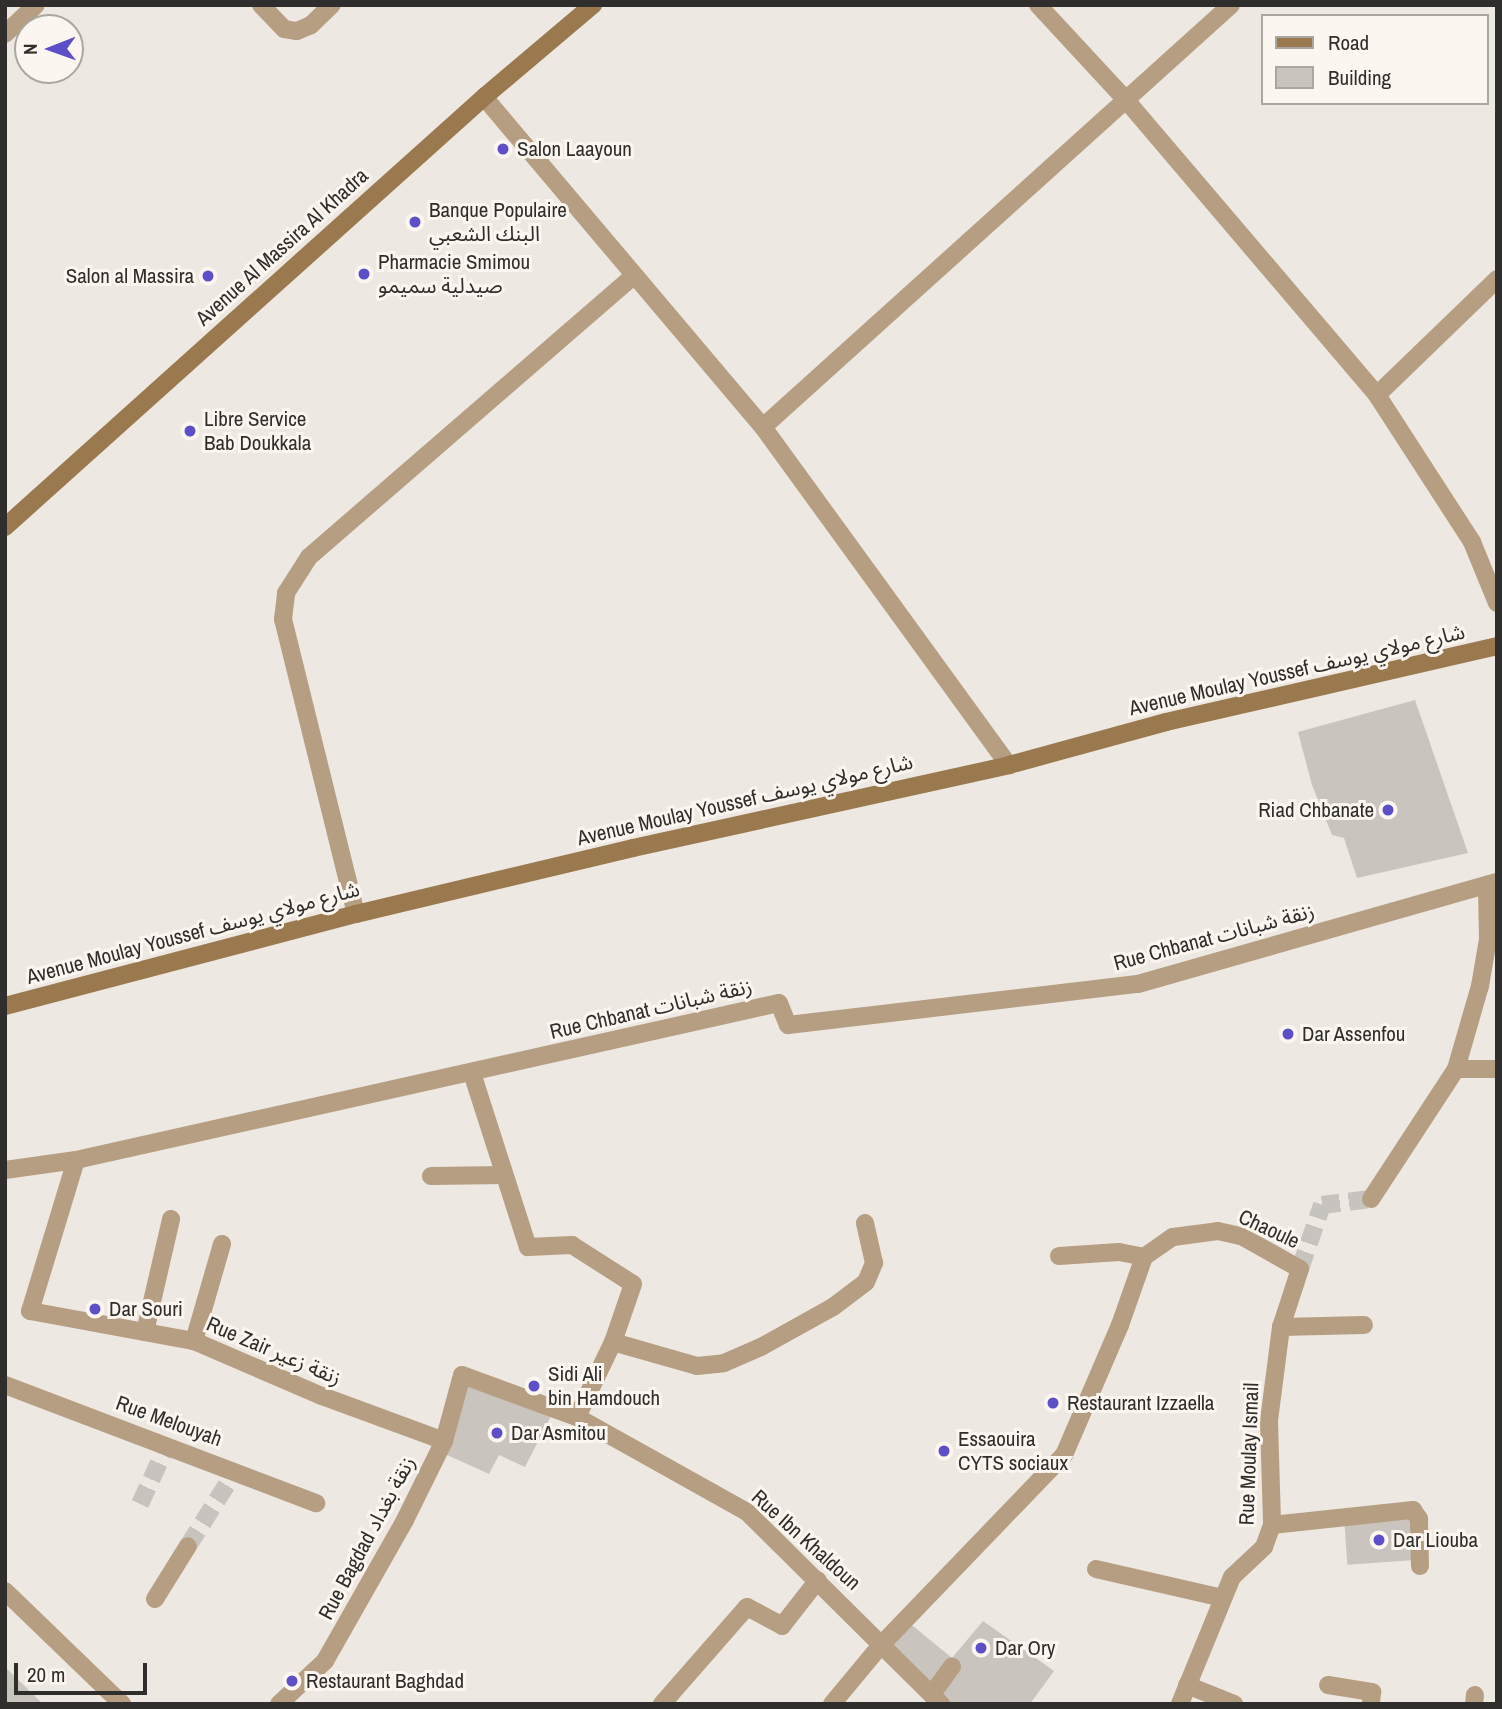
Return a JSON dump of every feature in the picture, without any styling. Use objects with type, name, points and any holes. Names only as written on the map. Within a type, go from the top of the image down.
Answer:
[{"type":"street","points":[[5,34],[36,5]]},
{"type":"street","points":[[261,5],[284,29],[297,31],[311,25],[332,5]]},
{"type":"street","name":"Avenue Al Massira Al Khadra","points":[[5,527],[484,97],[593,5]]},
{"type":"street","points":[[1038,5],[1126,100],[1377,395],[1472,542],[1497,603]]},
{"type":"street","points":[[762,427],[1231,5]]},
{"type":"street","points":[[484,97],[762,427],[1009,765]]},
{"type":"street","points":[[356,914],[284,619],[286,593],[309,557],[634,275]]},
{"type":"street","points":[[1377,395],[1497,279]]},
{"type":"street","name":"Avenue Moulay Youssef شارع مولاي يوسف","points":[[5,1006],[356,914],[633,848],[1009,765],[1166,722],[1497,646]]},
{"type":"street","points":[[1371,1199],[1457,1069],[1480,986],[1488,939],[1492,884]]},
{"type":"street","name":"Rue Chbanat زنقة شبانات","points":[[5,1170],[76,1160],[779,1003],[788,1025],[1138,984],[1492,884]]},
{"type":"street","points":[[1457,1069],[1497,1069]]},
{"type":"street","points":[[472,1073],[528,1247],[572,1245],[633,1284],[613,1342],[577,1417]]},
{"type":"street","name":"Rue Zair زنقة زعير","points":[[76,1160],[30,1311],[194,1341],[321,1396],[444,1441]]},
{"type":"street","points":[[430,1177],[504,1175]]},
{"type":"street","points":[[145,1332],[171,1219]]},
{"type":"street","points":[[613,1342],[697,1366],[724,1363],[761,1347],[833,1307],[866,1282],[874,1263],[865,1223]]},
{"type":"street","name":"Chaoule","points":[[1144,1257],[1173,1237],[1218,1231],[1243,1237],[1300,1269]]},
{"type":"street","points":[[194,1341],[222,1244]]},
{"type":"street","points":[[832,1704],[881,1646],[1064,1455],[1120,1325],[1144,1257],[1119,1252],[1059,1256]]},
{"type":"street","name":"Rue Moulay Ismail","points":[[1180,1704],[1232,1577],[1264,1547],[1272,1525],[1269,1421],[1281,1327],[1300,1269]]},
{"type":"street","points":[[1281,1327],[1364,1325]]},
{"type":"street","name":"Rue Ibn Khaldoun","points":[[462,1375],[577,1417],[747,1512],[936,1699]]},
{"type":"street","name":"Rue Bagdad زنقة بغداد","points":[[279,1704],[325,1661],[405,1520],[444,1441],[462,1375]]},
{"type":"street","name":"Rue Melouyah","points":[[5,1385],[316,1503]]},
{"type":"street","points":[[1272,1525],[1413,1510],[1419,1519],[1420,1566]]},
{"type":"street","points":[[155,1599],[188,1546]]},
{"type":"street","points":[[1096,1569],[1223,1598]]},
{"type":"street","points":[[662,1704],[747,1607],[782,1626],[818,1580]]},
{"type":"street","points":[[5,1591],[122,1704]]},
{"type":"street","points":[[936,1699],[952,1666]]},
{"type":"street","points":[[1187,1685],[1234,1704]]},
{"type":"street","points":[[1328,1685],[1372,1692],[1371,1704]]},
{"type":"building","name":"Riad Chbanate","points":[[1415,700],[1468,853],[1357,878],[1344,838],[1332,835],[1312,785],[1298,732]]},
{"type":"building","name":"Dar Asmitou","points":[[467,1382],[553,1412],[525,1467],[499,1455],[489,1474],[445,1454]]},
{"type":"building","name":"Dar Liouba","points":[[1412,1514],[1415,1560],[1347,1565],[1344,1519]]},
{"type":"building","points":[[907,1621],[952,1658],[983,1621],[1054,1671],[1030,1704],[949,1704],[886,1645]]},
{"type":"building","points":[[5,1667],[43,1704],[5,1704]]},
{"type":"tunnel","points":[[1300,1269],[1322,1205],[1371,1199]]},
{"type":"tunnel","points":[[140,1504],[167,1445]]},
{"type":"tunnel","points":[[188,1546],[236,1470]]},
{"type":"place","name":"Salon Laayoun","points":[[503,149]]},
{"type":"place","name":"Banque Populaire البنك الشعبي","points":[[415,222]]},
{"type":"place","name":"Pharmacie Smimou صيدلية سميمو","points":[[364,274]]},
{"type":"place","name":"Salon al Massira","points":[[208,276]]},
{"type":"place","name":"Libre Service Bab Doukkala","points":[[190,431]]},
{"type":"place","name":"Riad Chbanate","points":[[1388,810]]},
{"type":"place","name":"Dar Assenfou","points":[[1288,1034]]},
{"type":"place","name":"Dar Souri","points":[[95,1309]]},
{"type":"place","name":"Sidi Ali bin Hamdouch","points":[[534,1386]]},
{"type":"place","name":"Restaurant Izzaella","points":[[1053,1403]]},
{"type":"place","name":"Dar Asmitou","points":[[497,1433]]},
{"type":"place","name":"Essaouira CYTS sociaux","points":[[944,1451]]},
{"type":"place","name":"Dar Liouba","points":[[1379,1540]]},
{"type":"place","name":"Dar Ory","points":[[981,1648]]},
{"type":"place","name":"Restaurant Baghdad","points":[[292,1681]]}]
